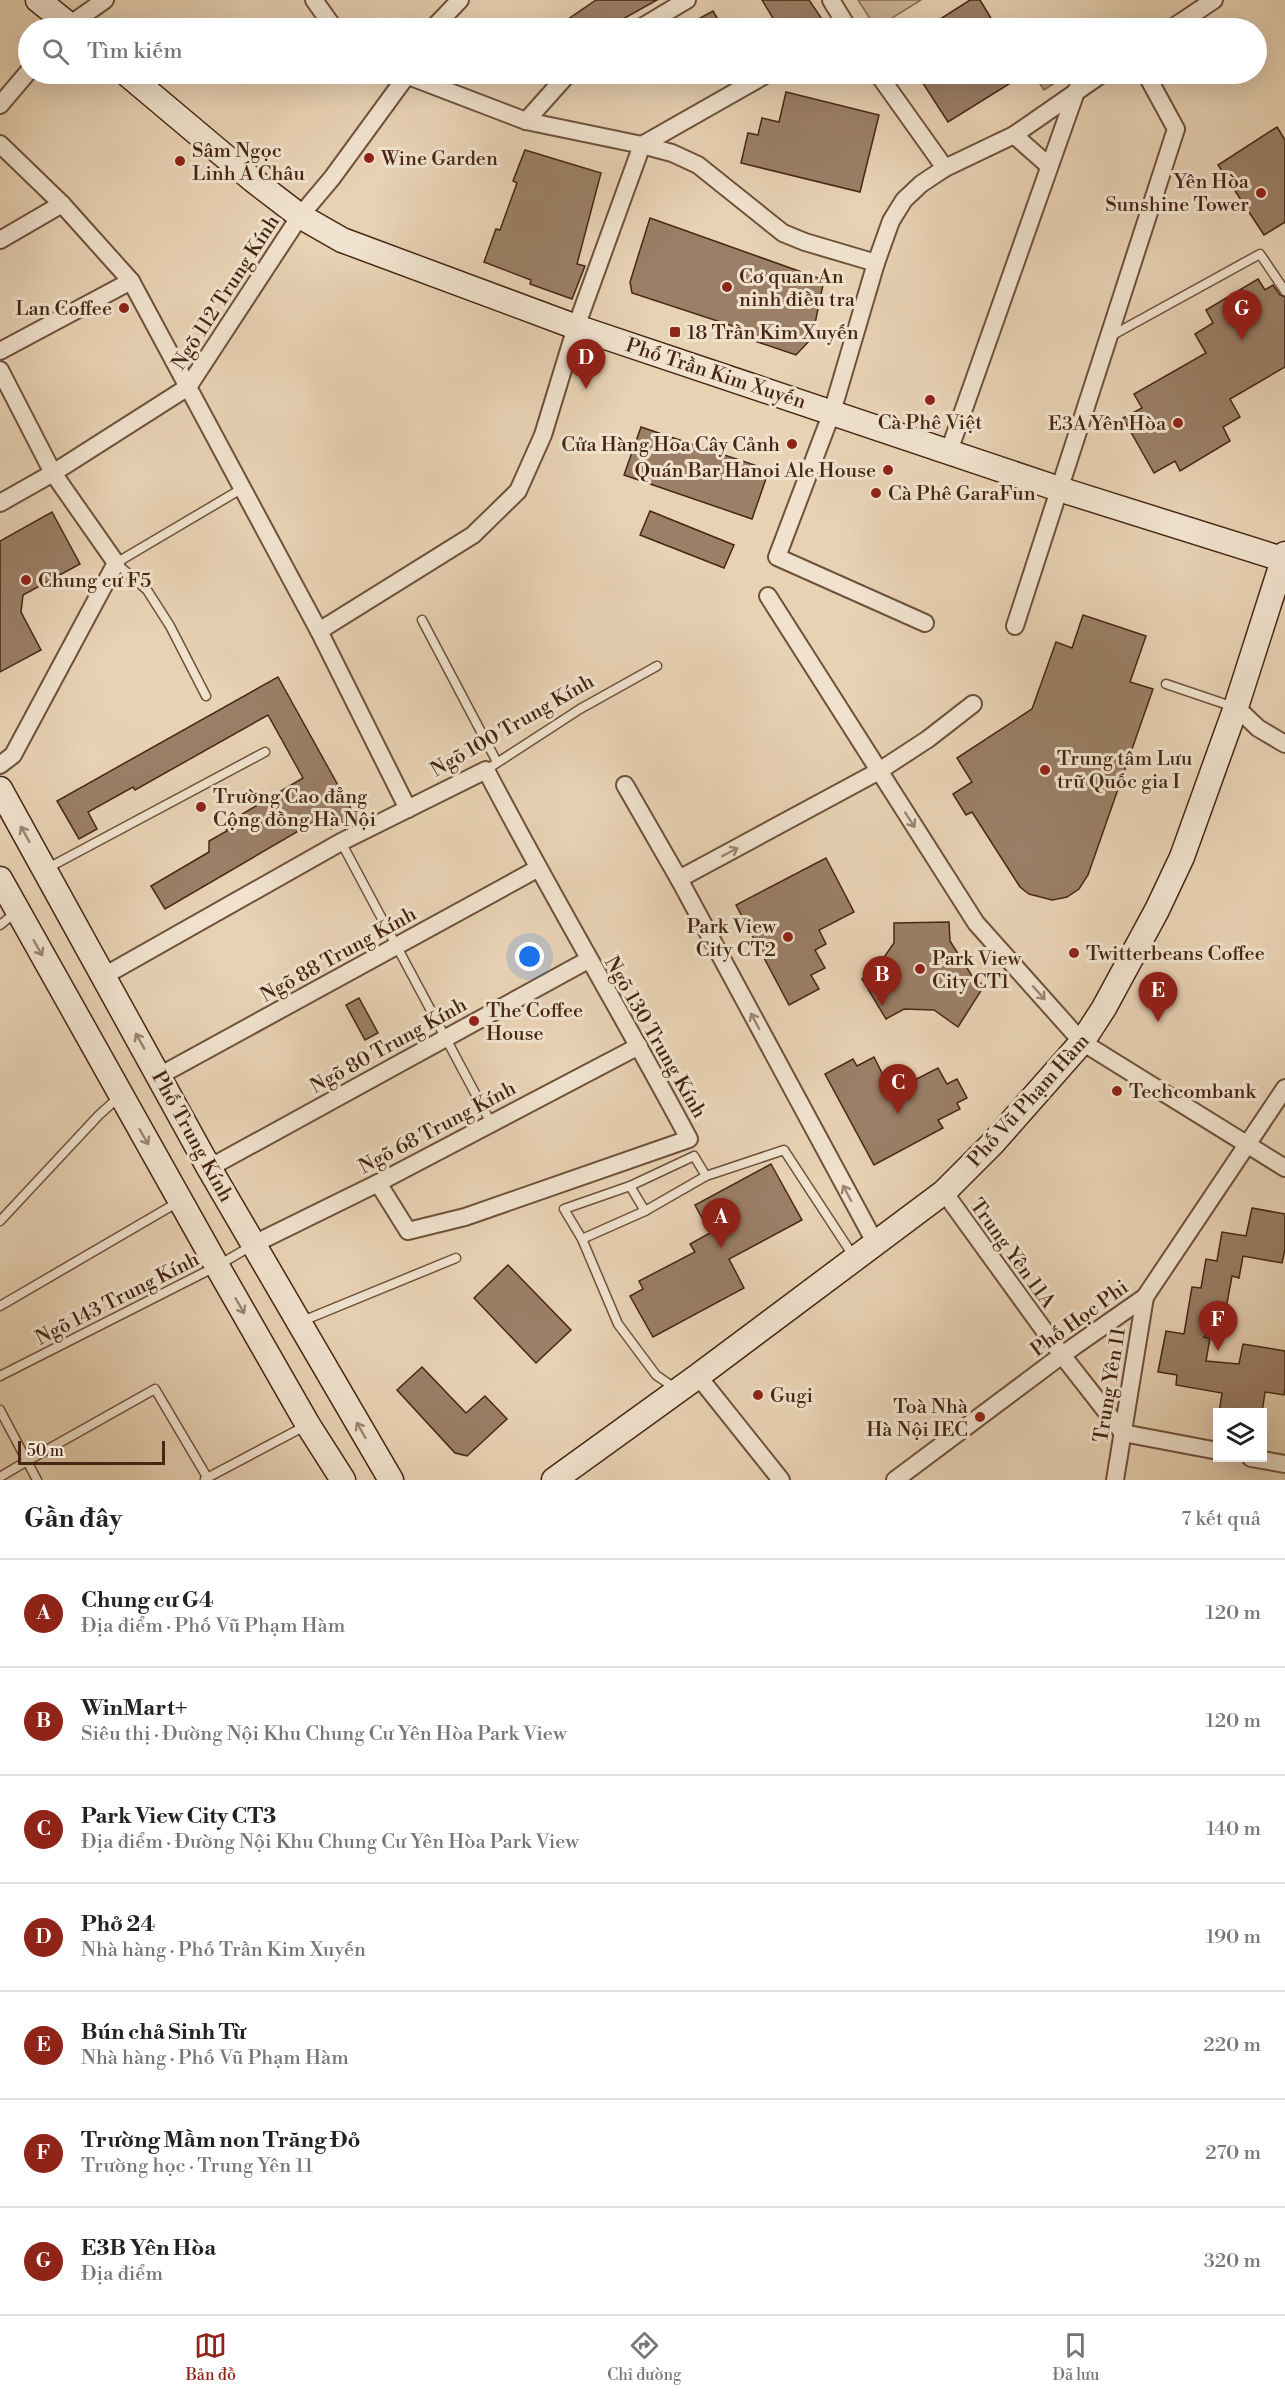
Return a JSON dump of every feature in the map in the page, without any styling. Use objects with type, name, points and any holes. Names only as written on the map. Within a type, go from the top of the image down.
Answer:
[{"type":"street","points":[[38,0],[59,18]]},
{"type":"street","points":[[81,18],[105,0]]},
{"type":"street","points":[[314,0],[327,18]]},
{"type":"street","points":[[443,18],[460,0]]},
{"type":"street","points":[[657,18],[687,0]]},
{"type":"street","points":[[831,0],[842,18]]},
{"type":"street","points":[[1187,18],[1215,0]]},
{"type":"street","points":[[0,105],[18,84]]},
{"type":"street","name":"Phố Trần Kim Xuyến","points":[[139,84],[253,180],[300,216],[342,240],[576,327],[1059,489],[1284,558]]},
{"type":"street","name":"Ngõ 112 Trung Kính","points":[[0,502],[53,473],[188,387],[300,216],[332,178],[399,84]]},
{"type":"street","points":[[432,84],[526,121],[642,144],[672,153],[698,165],[783,233],[805,242],[876,262]]},
{"type":"street","points":[[526,121],[559,84]]},
{"type":"street","points":[[319,631],[473,536],[518,491],[543,435],[576,327],[642,144],[749,84]]},
{"type":"street","points":[[886,84],[945,168]]},
{"type":"street","points":[[925,623],[777,556],[832,412],[876,262],[891,221],[904,200],[921,184],[945,168],[1014,135],[1085,84]]},
{"type":"street","points":[[1015,626],[1176,129],[1151,84]]},
{"type":"street","points":[[949,451],[1077,89]]},
{"type":"street","points":[[1014,135],[1049,166]]},
{"type":"street","points":[[0,144],[62,204],[131,281],[319,631],[408,809]]},
{"type":"street","points":[[0,240],[62,204]]},
{"type":"street","points":[[0,351],[131,281]]},
{"type":"street","points":[[0,370],[53,473],[116,563],[13,755],[0,765]]},
{"type":"street","name":"Phố Vũ Phạm Hàm","points":[[554,1480],[678,1391],[944,1192],[992,1144],[1082,1042],[1104,1008],[1172,878],[1236,707],[1284,558]]},
{"type":"street","points":[[768,596],[976,923],[1082,1042],[1285,1168]]},
{"type":"street","points":[[679,879],[879,771],[928,739],[973,704]]},
{"type":"street","points":[[1236,707],[1258,728],[1285,744]]},
{"type":"street","name":"Ngõ 100 Trung Kính","points":[[104,976],[341,842],[492,766]]},
{"type":"street","name":"Ngõ 130 Trung Kính","points":[[378,1183],[408,1231],[465,1217],[689,1139],[639,1046],[537,869],[492,766]]},
{"type":"street","points":[[625,785],[679,879],[876,1244]]},
{"type":"street","name":"Phố Trung Kính","points":[[0,789],[209,1168],[391,1480]]},
{"type":"street","name":"Ngõ 88 Trung Kính","points":[[159,1076],[537,869]]},
{"type":"street","points":[[0,879],[9,918],[121,1096],[308,1425],[342,1480]]},
{"type":"street","name":"Ngõ 80 Trung Kính","points":[[209,1168],[588,960]]},
{"type":"street","name":"Ngõ 68 Trung Kính","points":[[254,1244],[378,1183],[639,1046]]},
{"type":"street","name":"Phố Học Phi","points":[[895,1480],[918,1473],[1062,1355],[1145,1297],[1285,1088]]},
{"type":"street","name":"Trung Yên 11A","points":[[944,1192],[1062,1355],[1123,1433]]},
{"type":"street","name":"Trung Yên 11","points":[[1115,1480],[1145,1297]]},
{"type":"street","points":[[698,1376],[781,1480]]},
{"type":"street","points":[[1123,1433],[1213,1450]]},
{"type":"street","points":[[1267,1461],[1285,1464]]},
{"type":"lane","points":[[1108,338],[1260,254],[1285,291]]},
{"type":"lane","points":[[206,696],[170,626],[147,590],[116,563],[243,489]]},
{"type":"lane","points":[[422,620],[492,766]]},
{"type":"lane","name":"Ngõ 100 Trung Kính","points":[[492,766],[580,709],[657,666]]},
{"type":"lane","points":[[1166,684],[1236,707]]},
{"type":"lane","points":[[45,869],[265,752]]},
{"type":"lane","points":[[341,842],[447,1036],[491,1123]]},
{"type":"lane","points":[[0,1221],[99,1115],[121,1096]]},
{"type":"lane","points":[[689,1139],[694,1156],[706,1176]]},
{"type":"lane","points":[[582,1239],[645,1211],[706,1176],[784,1150],[856,1259]]},
{"type":"lane","points":[[678,1391],[656,1376],[618,1324],[582,1239],[564,1209],[630,1186],[694,1156]]},
{"type":"lane","points":[[630,1186],[645,1211]]},
{"type":"lane","points":[[0,1306],[180,1200]]},
{"type":"lane","name":"Ngõ 143 Trung Kính","points":[[0,1376],[217,1266],[254,1244]]},
{"type":"lane","points":[[300,1322],[456,1258]]},
{"type":"lane","points":[[0,1477],[155,1389],[205,1479],[308,1425]]},
{"type":"lane","points":[[0,1410],[37,1480]]},
{"type":"shaded area","points":[[858,0],[921,0],[892,18],[870,18]]},
{"type":"shaded area","points":[[1040,84],[1053,84],[1044,90]]},
{"type":"building","points":[[596,0],[657,0],[625,18],[570,18]]},
{"type":"building","points":[[762,0],[809,0],[821,18],[773,18]]},
{"type":"building","points":[[970,0],[980,0],[991,18],[942,18]]},
{"type":"building","points":[[713,11],[717,18],[700,18]]},
{"type":"building","points":[[923,84],[1009,84],[948,122]]},
{"type":"building","points":[[786,92],[879,115],[860,192],[741,163],[748,133],[758,135],[762,118],[779,122]]},
{"type":"building","name":"Yên Hòa Sunshine Tower","points":[[1277,127],[1285,140],[1285,222],[1264,235],[1218,165]]},
{"type":"building","points":[[525,150],[601,173],[577,264],[585,266],[572,299],[530,284],[531,280],[484,262],[496,229],[500,230],[517,183],[513,181]]},
{"type":"building","name":"Cơ quan An ninh điều tra","points":[[650,218],[824,280],[812,338],[796,355],[746,338],[748,331],[632,293],[630,282]]},
{"type":"building","points":[[1258,279],[1265,290],[1273,285],[1280,295],[1285,297],[1285,367],[1230,399],[1240,417],[1223,427],[1230,441],[1180,471],[1175,461],[1154,473],[1123,418],[1142,408],[1134,394],[1206,353],[1195,334],[1213,323],[1206,310]]},
{"type":"building","points":[[641,427],[769,470],[752,519],[624,475]]},
{"type":"building","points":[[650,511],[734,545],[724,568],[640,535]]},
{"type":"building","name":"Chung cư F5","points":[[52,512],[80,564],[23,595],[21,612],[41,650],[0,672],[0,541]]},
{"type":"building","name":"Trung tâm Lưu trữ Quốc gia I","points":[[1083,615],[1146,636],[1130,682],[1153,689],[1088,875],[1079,889],[1067,897],[1052,900],[1029,894],[1020,887],[972,812],[966,815],[953,794],[972,782],[957,758],[1032,709],[1056,642],[1072,648]]},
{"type":"building","points":[[278,677],[355,816],[331,829],[324,816],[165,909],[151,886],[209,852],[209,841],[227,831],[224,825],[303,778],[268,715],[135,790],[133,787],[88,812],[97,829],[79,839],[57,801]]},
{"type":"building","name":"Park View City CT2","points":[[826,858],[854,912],[819,930],[826,944],[815,950],[825,968],[811,975],[819,989],[789,1005],[736,905]]},
{"type":"building","name":"Park View City CT1","points":[[949,922],[950,941],[972,976],[984,986],[958,1027],[934,1010],[904,1009],[886,1019],[862,979],[880,963],[894,943],[894,923]]},
{"type":"building","points":[[359,998],[378,1033],[365,1040],[346,1005]]},
{"type":"building","points":[[874,1057],[883,1075],[896,1068],[905,1085],[938,1068],[947,1084],[957,1079],[967,1098],[957,1103],[960,1109],[938,1120],[943,1128],[874,1165],[825,1074],[853,1059],[857,1066]]},
{"type":"building","points":[[771,1164],[802,1220],[729,1259],[744,1288],[653,1337],[630,1296],[643,1289],[639,1281],[695,1252],[690,1244],[710,1233],[695,1205]]},
{"type":"building","points":[[1252,1208],[1285,1214],[1285,1249],[1282,1263],[1243,1256],[1239,1278],[1232,1276],[1224,1319],[1204,1337],[1210,1338],[1206,1361],[1239,1364],[1243,1344],[1285,1351],[1284,1395],[1265,1392],[1263,1408],[1220,1408],[1222,1393],[1176,1385],[1177,1375],[1158,1372],[1166,1331],[1184,1334],[1192,1287],[1201,1288],[1206,1259],[1217,1261],[1222,1232],[1246,1236]]},
{"type":"building","points":[[508,1265],[571,1330],[536,1363],[474,1298]]},
{"type":"building","points":[[422,1367],[466,1413],[485,1396],[507,1419],[467,1456],[455,1453],[397,1390]]},
{"type":"place","name":"Wine Garden","points":[[369,158]]},
{"type":"place","name":"Sâm Ngọc Linh Á Châu","points":[[180,161]]},
{"type":"place","name":"Yên Hòa Sunshine Tower","points":[[1261,193]]},
{"type":"place","name":"Cơ quan An ninh điều tra","points":[[727,287]]},
{"type":"place","name":"Lan Coffee","points":[[124,308]]},
{"type":"place","name":"18 Trần Kim Xuyến","points":[[675,332]]},
{"type":"place","name":"E3B Yên Hòa","points":[[1242,340]]},
{"type":"place","name":"Phở 24","points":[[586,389]]},
{"type":"place","name":"Cà Phê Việt","points":[[930,400]]},
{"type":"place","name":"E3A Yên Hòa","points":[[1178,423]]},
{"type":"place","name":"Cửa Hàng Hoa Cây Cảnh","points":[[792,444]]},
{"type":"place","name":"Quán Bar Hanoi Ale House","points":[[888,470]]},
{"type":"place","name":"Cà Phê GaraFun","points":[[876,493]]},
{"type":"place","name":"Chung cư F5","points":[[26,580]]},
{"type":"place","name":"Trung tâm Lưu trữ Quốc gia I","points":[[1045,770]]},
{"type":"place","name":"Trường Cao đẳng Cộng đồng Hà Nội","points":[[201,807]]},
{"type":"place","name":"Park View City CT2","points":[[788,937]]},
{"type":"place","name":"Twitterbeans Coffee","points":[[1074,953]]},
{"type":"place","name":"Park View City CT1","points":[[920,969]]},
{"type":"place","name":"WinMart+","points":[[882,1006]]},
{"type":"place","name":"The Coffee House","points":[[474,1021]]},
{"type":"place","name":"Bún chả Sinh Từ","points":[[1158,1022]]},
{"type":"place","name":"Techcombank","points":[[1117,1091]]},
{"type":"place","name":"Park View City CT3","points":[[898,1114]]},
{"type":"place","name":"Chung cư G4","points":[[721,1248]]},
{"type":"place","name":"Trường Mầm non Trăng Đỏ","points":[[1218,1351]]},
{"type":"place","name":"Gugi","points":[[758,1395]]},
{"type":"place","name":"Toà Nhà Hà Nội IEC","points":[[980,1417]]}]
